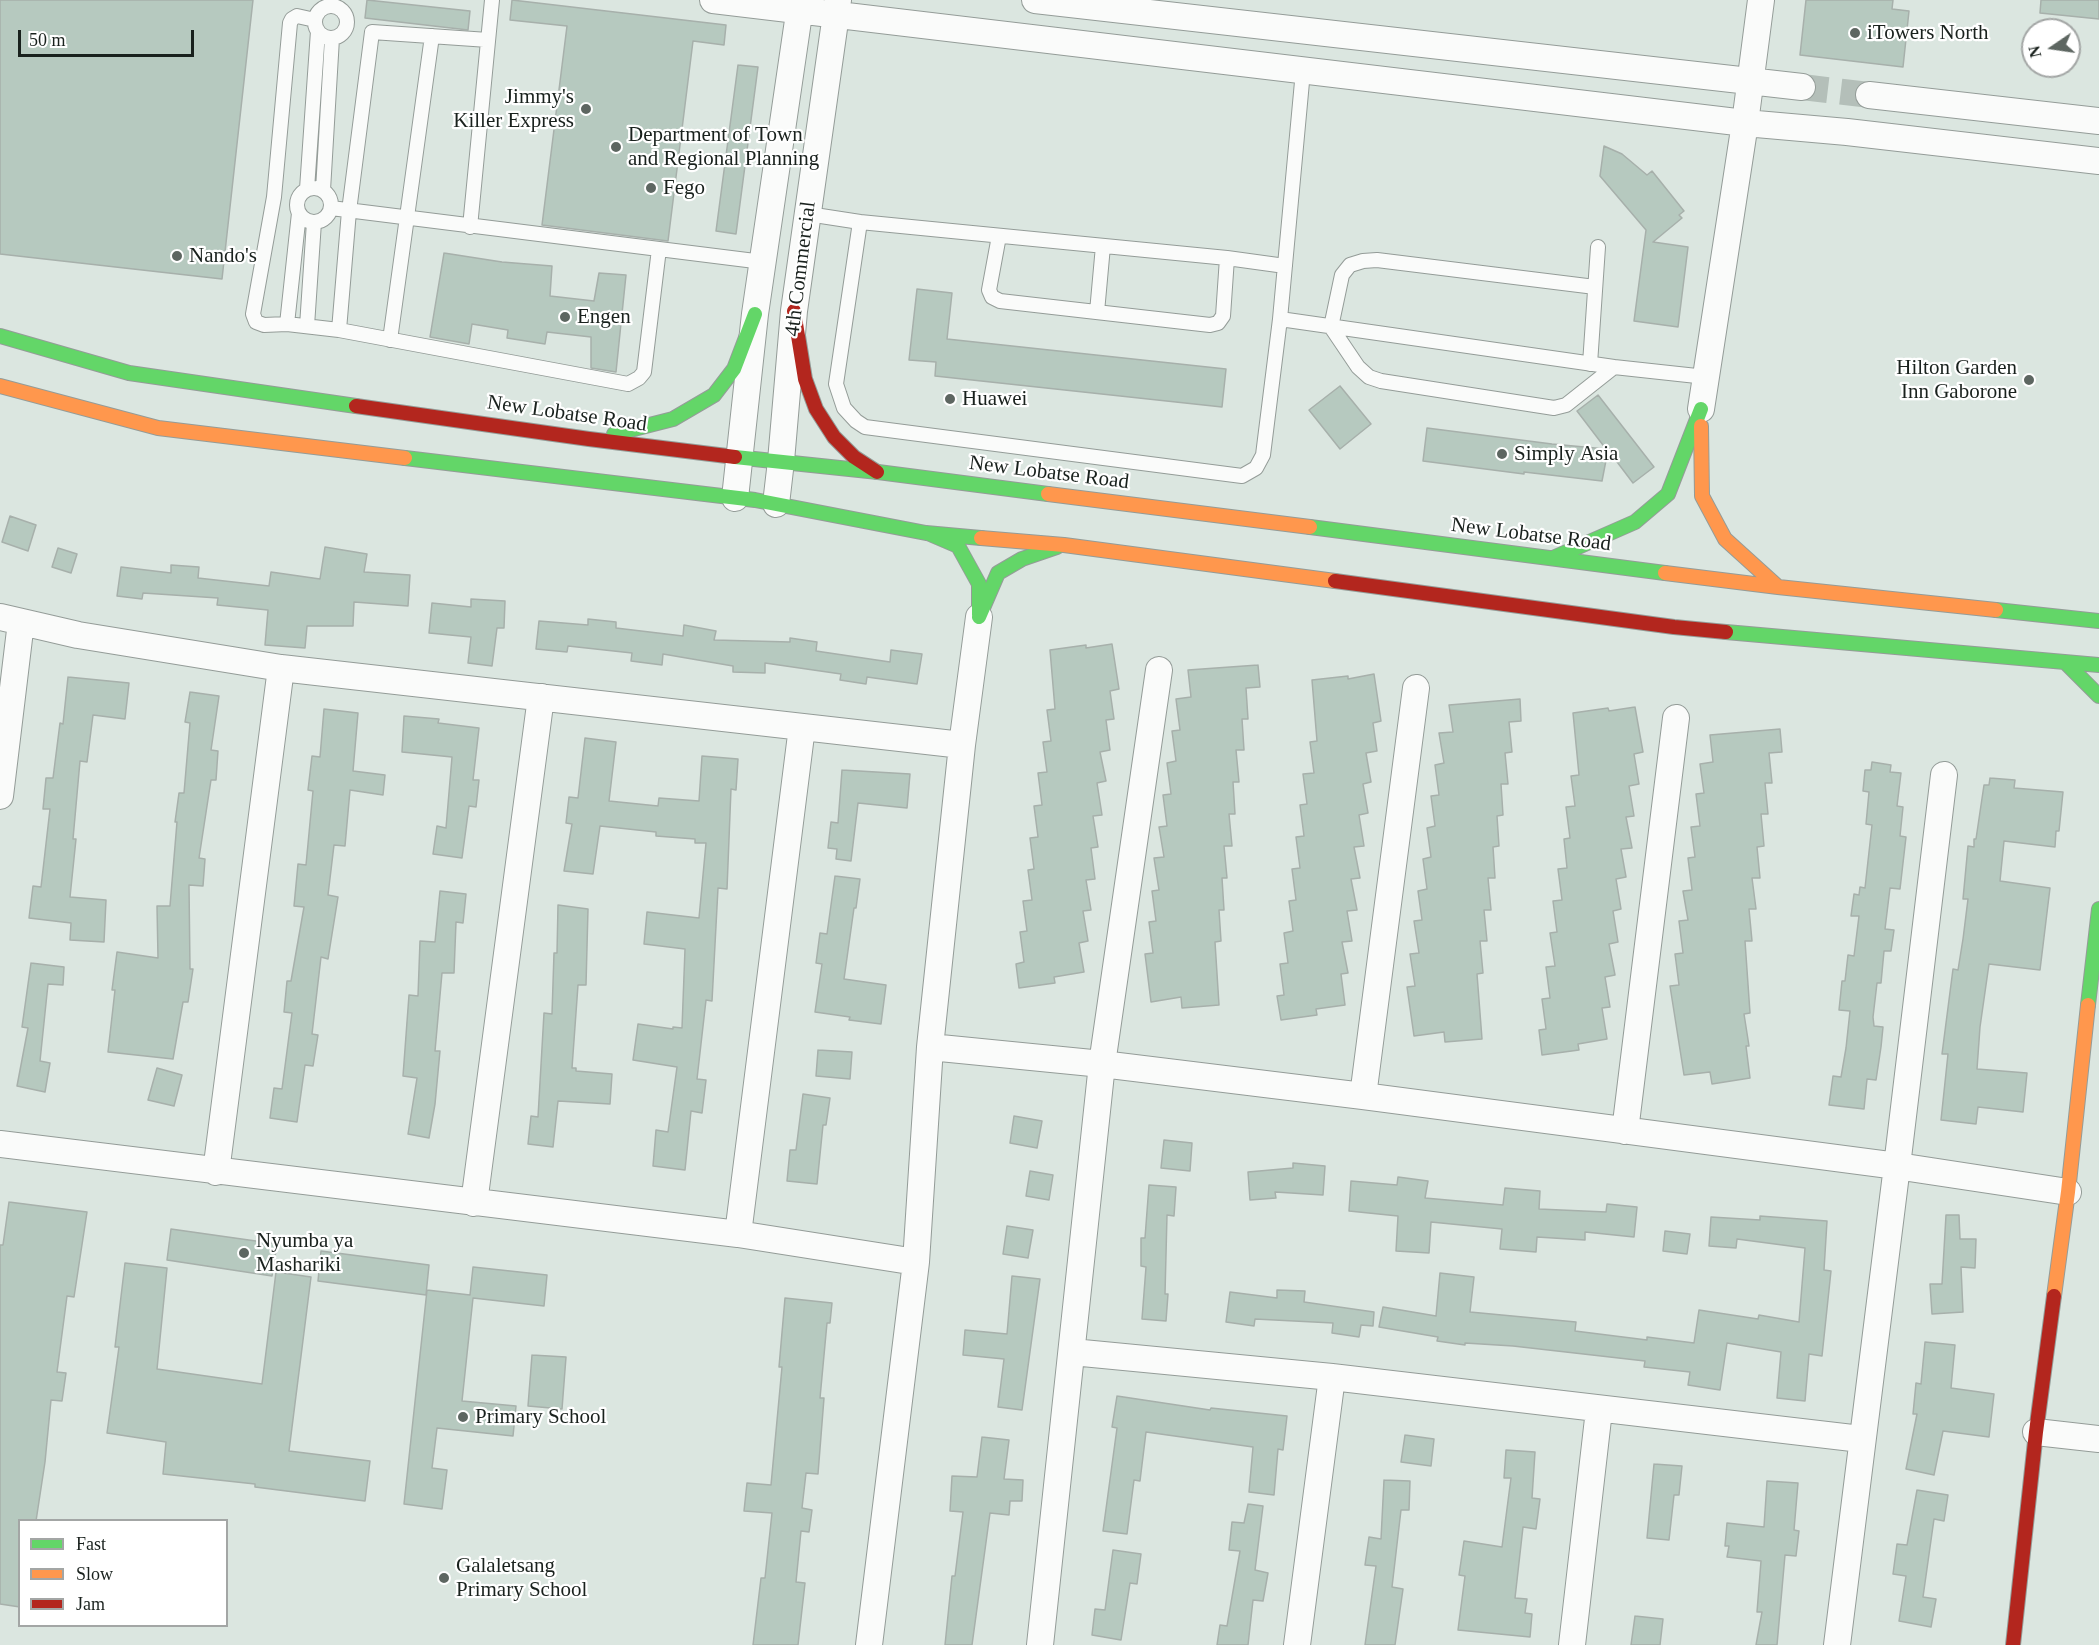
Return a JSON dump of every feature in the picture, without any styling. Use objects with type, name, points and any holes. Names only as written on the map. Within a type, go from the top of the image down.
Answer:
[{"type":"main road","points":[[794,311],[805,379],[816,409],[834,437],[854,457],[878,472]]},
{"type":"main road","points":[[589,439],[673,419],[714,394],[734,369],[755,314]]},
{"type":"main road","name":"New Lobatse Road","points":[[0,336],[129,373],[589,439],[878,472],[1778,587],[2099,621]]},
{"type":"main road","points":[[0,386],[158,428],[735,498],[926,533],[1064,545],[1674,627],[2099,665]]},
{"type":"main road","points":[[1551,558],[1635,522],[1668,494],[1701,409]]},
{"type":"main road","points":[[1701,409],[1702,496],[1725,539],[1778,587]]},
{"type":"main road","points":[[926,533],[958,546],[979,584],[979,617]]},
{"type":"main road","points":[[979,617],[998,573],[1022,559],[1064,545]]},
{"type":"main road","points":[[2065,662],[2099,696]]},
{"type":"main road","points":[[2013,1645],[2036,1432],[2068,1192],[2099,909]]},
{"type":"street","points":[[713,0],[837,8],[1303,71],[1745,123],[1837,131],[2099,161]]},
{"type":"street","points":[[1035,0],[1802,87]]},
{"type":"street","points":[[1701,409],[1745,123],[1761,0]]},
{"type":"street","name":"4th Commercial","points":[[735,498],[755,314],[800,5]]},
{"type":"street","name":"4th Commercial","points":[[776,504],[782,461],[794,311],[837,8]]},
{"type":"street","points":[[1869,95],[2099,121]]},
{"type":"street","points":[[869,1645],[916,1262],[930,1047],[962,746],[979,617]]},
{"type":"street","points":[[0,796],[10,620],[78,635],[281,668],[962,746]]},
{"type":"street","points":[[216,1172],[281,668]]},
{"type":"street","points":[[1040,1645],[1102,1064],[1160,670]]},
{"type":"street","points":[[1363,1096],[1416,688]]},
{"type":"street","points":[[474,1203],[542,697]]},
{"type":"street","points":[[1625,1131],[1676,718]]},
{"type":"street","points":[[738,1234],[802,727]]},
{"type":"street","points":[[1836,1645],[1944,775]]},
{"type":"street","points":[[930,1047],[1102,1064],[1363,1096],[1897,1166],[2068,1192]]},
{"type":"street","points":[[0,1144],[738,1234],[916,1262]]},
{"type":"street","points":[[1072,1352],[1332,1377],[1861,1439]]},
{"type":"street","points":[[1297,1645],[1332,1377]]},
{"type":"street","points":[[1572,1645],[1599,1410]]},
{"type":"street","points":[[2036,1432],[2099,1439]]},
{"type":"lane","points":[[470,227],[492,0]]},
{"type":"lane","points":[[307,189],[317,26],[316,15],[323,4],[343,5],[348,25],[342,34],[332,38],[322,35],[317,26],[297,16],[292,18],[290,23],[274,197],[253,314],[256,322],[264,325],[287,324],[339,330],[628,384],[645,372],[659,249]]},
{"type":"lane","points":[[348,25],[372,32],[488,40]]},
{"type":"lane","points":[[339,330],[349,211],[372,32]]},
{"type":"lane","points":[[390,340],[432,36]]},
{"type":"lane","points":[[323,190],[332,38]]},
{"type":"lane","points":[[860,222],[836,384],[844,408],[865,427],[1242,476],[1256,468],[1263,455],[1280,319],[1303,71]]},
{"type":"lane","points":[[274,197],[298,207],[308,221],[314,222],[325,218],[331,208],[330,198],[318,188],[307,189],[299,196],[298,207],[287,324]]},
{"type":"lane","points":[[331,208],[763,262]]},
{"type":"lane","points":[[808,214],[860,222],[1227,258],[1285,266]]},
{"type":"lane","points":[[307,326],[314,222]]},
{"type":"lane","points":[[999,236],[989,290],[992,297],[1000,302],[1210,325],[1218,323],[1222,316],[1227,258]]},
{"type":"lane","points":[[1097,312],[1103,246]]},
{"type":"lane","points":[[1590,364],[1598,247]]},
{"type":"lane","points":[[1595,287],[1377,260],[1363,261],[1350,266],[1342,275],[1331,327],[1358,367],[1369,376],[1381,381],[1554,408],[1566,405],[1614,367]]},
{"type":"lane","points":[[1280,319],[1590,364],[1706,378]]},
{"type":"building","points":[[0,0],[253,0],[222,279],[0,254]]},
{"type":"building","points":[[367,0],[470,11],[468,30],[365,18]]},
{"type":"building","name":"Department of Town and Regional Planning","points":[[512,0],[726,25],[724,45],[693,41],[668,241],[542,225],[567,26],[510,20]]},
{"type":"building","name":"iTowers North","points":[[1806,0],[1893,0],[1892,9],[1909,11],[1903,67],[1800,55]]},
{"type":"building","points":[[2041,0],[2099,0],[2099,19],[2040,13]]},
{"type":"building","points":[[738,65],[758,67],[736,234],[716,231]]},
{"type":"building","points":[[1604,146],[1622,154],[1647,175],[1652,171],[1684,211],[1679,215],[1682,218],[1653,242],[1688,247],[1678,327],[1634,321],[1646,230],[1600,176]]},
{"type":"building","points":[[444,253],[502,262],[552,266],[550,296],[594,301],[599,273],[626,275],[616,372],[591,368],[591,337],[547,332],[545,344],[507,338],[508,330],[472,324],[469,344],[430,337]]},
{"type":"building","points":[[917,289],[952,293],[947,339],[1226,369],[1222,407],[935,376],[936,362],[909,360]]},
{"type":"building","points":[[1340,386],[1371,424],[1340,449],[1309,410]]},
{"type":"building","points":[[1598,395],[1654,467],[1633,483],[1608,450],[1602,481],[1423,461],[1427,428],[1606,449],[1577,411]]},
{"type":"building","points":[[10,516],[36,525],[28,551],[2,542]]},
{"type":"building","points":[[325,547],[367,554],[364,572],[410,575],[408,606],[354,602],[353,626],[307,626],[305,648],[265,645],[268,610],[217,605],[218,598],[143,593],[142,599],[117,596],[121,567],[171,573],[171,565],[199,567],[198,578],[269,586],[271,572],[320,579]]},
{"type":"building","points":[[58,548],[77,554],[71,573],[52,567]]},
{"type":"building","points":[[471,599],[505,601],[504,628],[497,628],[492,666],[468,663],[471,637],[429,633],[432,603],[471,607]]},
{"type":"building","points":[[588,619],[616,622],[616,628],[683,636],[684,625],[716,631],[714,640],[790,642],[790,638],[817,642],[816,651],[890,662],[891,650],[922,654],[917,684],[867,677],[866,684],[840,680],[841,674],[765,663],[765,673],[733,672],[733,666],[663,654],[662,665],[631,661],[632,653],[568,646],[567,652],[536,649],[539,621],[588,625]]},
{"type":"building","points":[[1112,644],[1119,689],[1110,691],[1114,719],[1106,720],[1110,750],[1100,752],[1106,781],[1097,783],[1102,815],[1093,816],[1098,847],[1091,848],[1095,879],[1086,880],[1091,910],[1083,911],[1088,941],[1079,943],[1084,972],[1054,977],[1055,983],[1019,988],[1016,964],[1024,962],[1020,932],[1027,931],[1023,901],[1032,900],[1028,870],[1034,869],[1030,838],[1038,837],[1034,806],[1042,805],[1038,773],[1047,772],[1043,742],[1051,741],[1047,710],[1055,709],[1050,650]]},
{"type":"building","points":[[1258,665],[1260,687],[1246,688],[1248,719],[1242,719],[1244,750],[1236,750],[1239,782],[1233,782],[1235,814],[1229,814],[1232,846],[1224,846],[1227,878],[1222,878],[1224,910],[1219,910],[1221,941],[1215,942],[1219,1005],[1182,1008],[1181,997],[1151,1002],[1145,954],[1153,953],[1149,922],[1156,921],[1152,891],[1159,890],[1154,858],[1164,857],[1159,827],[1167,826],[1163,795],[1171,794],[1167,763],[1176,761],[1172,731],[1180,730],[1176,699],[1191,697],[1188,670]]},
{"type":"building","points":[[1374,674],[1381,721],[1373,723],[1377,751],[1366,753],[1371,782],[1363,784],[1368,813],[1359,815],[1364,846],[1354,847],[1360,878],[1351,879],[1357,910],[1347,911],[1352,941],[1342,942],[1348,973],[1341,974],[1345,1005],[1316,1009],[1317,1015],[1281,1020],[1277,996],[1284,995],[1280,964],[1288,963],[1284,933],[1293,931],[1289,901],[1296,900],[1292,869],[1300,868],[1296,837],[1304,836],[1300,805],[1307,804],[1303,774],[1314,773],[1310,742],[1317,741],[1312,680],[1348,676],[1348,679]]},
{"type":"building","points":[[68,677],[129,683],[125,719],[93,715],[87,762],[80,761],[70,897],[106,900],[104,942],[70,940],[71,923],[29,918],[33,886],[41,887],[50,809],[43,809],[46,778],[53,778],[60,723],[63,724]]},
{"type":"building","points":[[190,692],[219,696],[211,750],[218,751],[216,780],[211,780],[199,858],[205,859],[203,886],[189,885],[190,969],[193,969],[188,1002],[183,1002],[173,1059],[108,1052],[117,952],[158,958],[157,906],[170,906],[177,822],[175,822],[179,793],[184,793],[190,723],[185,722]]},
{"type":"building","points":[[1520,699],[1521,721],[1509,722],[1512,752],[1505,753],[1508,784],[1501,784],[1503,815],[1497,816],[1499,846],[1493,847],[1495,878],[1488,878],[1491,910],[1484,910],[1487,941],[1480,941],[1483,973],[1477,974],[1482,1039],[1445,1042],[1444,1032],[1414,1036],[1407,987],[1415,986],[1410,954],[1419,953],[1414,921],[1422,920],[1418,891],[1427,889],[1423,859],[1431,857],[1427,828],[1435,826],[1431,796],[1439,795],[1435,765],[1444,763],[1439,733],[1453,732],[1449,705]]},
{"type":"building","points":[[1635,707],[1643,752],[1634,754],[1639,784],[1629,786],[1634,816],[1626,817],[1632,848],[1621,849],[1626,877],[1616,879],[1621,909],[1613,911],[1618,942],[1609,944],[1615,975],[1605,977],[1610,1007],[1602,1008],[1607,1039],[1578,1044],[1579,1050],[1542,1055],[1539,1030],[1546,1029],[1542,999],[1550,998],[1546,967],[1555,966],[1550,933],[1557,932],[1553,901],[1562,900],[1558,869],[1567,868],[1564,839],[1570,838],[1566,807],[1575,806],[1571,776],[1579,775],[1573,713]]},
{"type":"building","points":[[324,709],[358,713],[353,771],[385,775],[383,795],[350,790],[345,846],[334,845],[328,895],[338,897],[328,959],[321,957],[312,1034],[318,1035],[313,1066],[305,1065],[297,1122],[270,1118],[274,1088],[282,1089],[292,1013],[284,1012],[287,981],[291,981],[304,907],[294,906],[298,864],[306,865],[313,791],[308,790],[312,756],[320,757]]},
{"type":"building","points":[[404,716],[439,719],[438,723],[479,728],[473,780],[479,780],[476,807],[469,806],[462,858],[433,854],[437,826],[446,828],[452,757],[402,752]]},
{"type":"building","points":[[1780,729],[1782,752],[1769,753],[1772,783],[1765,783],[1768,814],[1761,814],[1764,846],[1757,847],[1760,878],[1752,878],[1756,909],[1749,909],[1752,941],[1745,941],[1750,1013],[1744,1014],[1749,1046],[1746,1046],[1750,1078],[1712,1084],[1710,1072],[1684,1075],[1670,986],[1679,985],[1675,954],[1683,953],[1679,921],[1688,920],[1683,891],[1692,890],[1688,858],[1695,857],[1691,827],[1700,826],[1696,794],[1704,793],[1700,764],[1713,762],[1710,735]]},
{"type":"building","points":[[585,738],[616,742],[609,801],[658,806],[659,798],[699,801],[702,756],[738,759],[736,790],[731,789],[727,889],[718,888],[712,1001],[706,1000],[697,1079],[706,1080],[702,1113],[691,1111],[685,1170],[653,1166],[656,1130],[668,1132],[677,1067],[633,1060],[638,1024],[673,1029],[673,1027],[682,1028],[685,949],[644,944],[647,912],[699,918],[706,843],[695,843],[695,839],[656,836],[656,832],[600,826],[593,874],[564,871],[572,824],[566,823],[569,797],[578,798]]},
{"type":"building","points":[[1872,762],[1891,765],[1890,772],[1901,773],[1897,806],[1903,807],[1900,836],[1906,837],[1900,889],[1890,888],[1885,929],[1894,930],[1891,951],[1884,951],[1881,983],[1877,983],[1873,1017],[1874,1026],[1883,1027],[1881,1047],[1876,1080],[1867,1079],[1864,1109],[1829,1105],[1833,1076],[1841,1077],[1846,1048],[1850,1011],[1839,1010],[1848,955],[1854,956],[1859,916],[1851,916],[1854,894],[1859,895],[1860,887],[1865,888],[1872,825],[1866,824],[1869,792],[1863,791],[1865,770],[1871,770]]},
{"type":"building","points":[[842,770],[910,774],[907,808],[858,803],[851,861],[836,859],[837,849],[828,848],[831,822],[838,823]]},
{"type":"building","points":[[1990,778],[2015,780],[2014,788],[2063,792],[2055,847],[2004,841],[2000,881],[2050,888],[2040,970],[1989,964],[1980,1027],[1977,1069],[2027,1073],[2023,1112],[1978,1107],[1976,1124],[1941,1120],[1948,1054],[1942,1054],[1953,969],[1958,970],[1968,899],[1963,899],[1968,846],[1974,847],[1984,785],[1989,785]]},
{"type":"building","points":[[835,876],[860,879],[844,979],[886,985],[881,1024],[815,1012],[822,964],[816,963],[820,933],[827,934]]},
{"type":"building","points":[[440,891],[466,894],[463,923],[456,922],[454,973],[442,973],[435,1051],[440,1051],[429,1138],[408,1134],[417,1078],[403,1076],[409,995],[418,996],[420,941],[435,942]]},
{"type":"building","points":[[558,905],[588,909],[586,985],[578,985],[572,1068],[576,1068],[576,1071],[612,1074],[610,1104],[558,1101],[553,1147],[528,1144],[531,1116],[538,1117],[544,1013],[552,1014]]},
{"type":"building","points":[[31,963],[64,967],[63,985],[48,984],[40,1061],[50,1063],[45,1092],[17,1086],[28,1028],[22,1027]]},
{"type":"building","points":[[818,1050],[852,1052],[850,1079],[816,1076]]},
{"type":"building","points":[[157,1068],[182,1075],[174,1106],[148,1100]]},
{"type":"building","points":[[803,1094],[830,1098],[826,1125],[823,1125],[817,1184],[787,1181],[790,1150],[796,1150]]},
{"type":"building","points":[[1014,1116],[1042,1121],[1037,1148],[1010,1143]]},
{"type":"building","points":[[1164,1140],[1192,1143],[1190,1171],[1161,1168]]},
{"type":"building","points":[[1293,1163],[1325,1166],[1323,1195],[1275,1192],[1276,1198],[1250,1200],[1248,1172],[1293,1168]]},
{"type":"building","points":[[1030,1171],[1053,1175],[1049,1200],[1026,1196]]},
{"type":"building","points":[[1398,1177],[1428,1181],[1425,1198],[1503,1205],[1505,1188],[1540,1191],[1539,1209],[1606,1212],[1607,1204],[1637,1207],[1634,1237],[1585,1232],[1585,1240],[1537,1237],[1536,1252],[1500,1249],[1502,1229],[1431,1222],[1429,1253],[1396,1251],[1398,1216],[1349,1211],[1351,1181],[1397,1185]]},
{"type":"building","points":[[1149,1185],[1176,1187],[1174,1216],[1167,1215],[1166,1321],[1142,1319],[1146,1267],[1141,1266],[1141,1238],[1145,1238]]},
{"type":"building","points":[[9,1202],[87,1212],[74,1297],[67,1296],[57,1372],[66,1373],[62,1401],[51,1400],[36,1519],[18,1519],[18,1607],[0,1604],[0,1245],[3,1245]]},
{"type":"building","points":[[1946,1215],[1959,1215],[1960,1239],[1976,1239],[1975,1268],[1961,1267],[1963,1312],[1932,1314],[1930,1284],[1942,1284]]},
{"type":"building","points":[[1760,1216],[1827,1221],[1824,1270],[1831,1271],[1822,1356],[1809,1354],[1805,1401],[1777,1398],[1781,1352],[1727,1343],[1720,1390],[1688,1385],[1690,1372],[1644,1367],[1645,1361],[1513,1346],[1465,1343],[1465,1345],[1437,1341],[1438,1337],[1379,1327],[1383,1307],[1436,1316],[1440,1273],[1474,1277],[1470,1312],[1576,1322],[1575,1331],[1694,1343],[1699,1310],[1758,1319],[1759,1315],[1799,1322],[1805,1248],[1737,1239],[1736,1248],[1709,1246],[1711,1217],[1760,1220]]},
{"type":"building","points":[[1007,1226],[1033,1230],[1028,1258],[1003,1254]]},
{"type":"building","points":[[171,1229],[277,1244],[272,1276],[167,1260]]},
{"type":"building","points":[[1665,1231],[1690,1234],[1687,1254],[1663,1251]]},
{"type":"building","points":[[321,1251],[429,1265],[426,1295],[318,1281]]},
{"type":"building","points":[[125,1263],[167,1268],[157,1369],[262,1384],[276,1272],[311,1277],[289,1451],[370,1461],[365,1501],[255,1487],[255,1484],[163,1474],[166,1442],[107,1433],[119,1347],[115,1347]]},
{"type":"building","points":[[473,1267],[547,1275],[544,1306],[473,1298],[462,1401],[516,1406],[513,1436],[437,1428],[432,1468],[447,1470],[442,1509],[404,1504],[427,1290],[470,1295]]},
{"type":"building","points":[[1012,1276],[1040,1279],[1022,1410],[998,1407],[1004,1359],[963,1355],[965,1330],[1007,1334]]},
{"type":"building","points":[[1277,1290],[1305,1291],[1304,1302],[1374,1312],[1373,1326],[1361,1325],[1359,1337],[1332,1333],[1333,1323],[1255,1319],[1254,1326],[1226,1322],[1230,1292],[1277,1298]]},
{"type":"building","points":[[785,1298],[832,1303],[830,1323],[827,1323],[820,1398],[824,1398],[818,1474],[806,1473],[802,1508],[812,1510],[809,1532],[801,1531],[796,1582],[805,1583],[798,1645],[753,1645],[761,1578],[765,1578],[772,1513],[744,1511],[747,1483],[771,1485],[782,1367],[779,1367]]},
{"type":"building","points":[[1925,1342],[1955,1345],[1951,1388],[1994,1394],[1989,1437],[1943,1431],[1934,1475],[1906,1469],[1917,1414],[1913,1414],[1916,1383],[1921,1384]]},
{"type":"building","points":[[532,1355],[566,1357],[562,1409],[528,1406]]},
{"type":"building","points":[[1117,1396],[1210,1410],[1211,1408],[1287,1416],[1283,1450],[1278,1449],[1274,1495],[1249,1492],[1253,1447],[1146,1432],[1140,1481],[1134,1480],[1127,1534],[1103,1531],[1117,1428],[1112,1427]]},
{"type":"building","points":[[1405,1435],[1434,1439],[1431,1466],[1401,1462]]},
{"type":"building","points":[[982,1437],[1009,1440],[1004,1479],[1023,1480],[1022,1501],[1010,1501],[1009,1515],[990,1513],[972,1645],[945,1645],[952,1576],[955,1576],[963,1512],[950,1511],[952,1476],[977,1477]]},
{"type":"building","points":[[1506,1450],[1535,1452],[1532,1498],[1540,1499],[1536,1529],[1523,1527],[1515,1598],[1527,1599],[1525,1613],[1532,1614],[1530,1637],[1458,1630],[1465,1576],[1459,1575],[1464,1541],[1502,1547],[1511,1478],[1504,1478]]},
{"type":"building","points":[[1654,1464],[1682,1466],[1679,1495],[1674,1495],[1669,1540],[1647,1538]]},
{"type":"building","points":[[1384,1480],[1410,1481],[1409,1510],[1401,1510],[1392,1587],[1403,1589],[1395,1645],[1365,1645],[1376,1566],[1365,1565],[1369,1537],[1381,1539]]},
{"type":"building","points":[[1767,1481],[1798,1483],[1794,1530],[1799,1531],[1796,1556],[1785,1555],[1777,1645],[1756,1645],[1762,1612],[1757,1612],[1761,1561],[1727,1557],[1729,1546],[1725,1546],[1727,1523],[1764,1527]]},
{"type":"building","points":[[1917,1490],[1948,1495],[1944,1521],[1934,1519],[1923,1597],[1936,1599],[1931,1627],[1899,1621],[1906,1576],[1893,1574],[1897,1544],[1907,1545]]},
{"type":"building","points":[[1248,1504],[1263,1506],[1255,1570],[1268,1573],[1263,1601],[1253,1600],[1248,1645],[1217,1645],[1220,1625],[1227,1626],[1240,1551],[1229,1550],[1232,1522],[1244,1523]]},
{"type":"building","points":[[1113,1550],[1141,1554],[1137,1584],[1130,1583],[1121,1640],[1092,1635],[1095,1609],[1105,1610]]},
{"type":"building","points":[[1635,1616],[1663,1619],[1660,1645],[1631,1645]]},
{"type":"tunnel","points":[[1802,87],[1869,95]]},
{"type":"traffic: fast","points":[[614,434],[673,419],[714,395],[734,369],[755,314]]},
{"type":"traffic: fast","points":[[0,336],[129,373],[356,406]]},
{"type":"traffic: fast","points":[[1553,558],[1635,522],[1668,494],[1701,409]]},
{"type":"traffic: fast","points":[[735,457],[878,472],[1048,494]]},
{"type":"traffic: fast","points":[[405,458],[755,500],[926,533],[981,538]]},
{"type":"traffic: fast","points":[[1310,527],[1665,573]]},
{"type":"traffic: fast","points":[[930,534],[958,546],[979,584],[979,615]]},
{"type":"traffic: fast","points":[[979,617],[998,573],[1022,559],[1057,547]]},
{"type":"traffic: fast","points":[[1996,610],[2099,621]]},
{"type":"traffic: fast","points":[[1726,632],[2099,665]]},
{"type":"traffic: fast","points":[[2065,662],[2099,696]]},
{"type":"traffic: fast","points":[[2088,1005],[2099,909]]},
{"type":"traffic: slow","points":[[0,386],[158,428],[405,458]]},
{"type":"traffic: slow","points":[[1701,426],[1702,496],[1725,539],[1778,587]]},
{"type":"traffic: slow","points":[[1048,494],[1310,527]]},
{"type":"traffic: slow","points":[[981,538],[1064,545],[1335,581]]},
{"type":"traffic: slow","points":[[1665,573],[1996,610]]},
{"type":"traffic: slow","points":[[2054,1296],[2068,1192],[2088,1005]]},
{"type":"traffic: jam","points":[[794,311],[805,379],[816,409],[834,437],[854,457],[877,472]]},
{"type":"traffic: jam","points":[[356,406],[735,457]]},
{"type":"traffic: jam","points":[[1335,581],[1726,632]]},
{"type":"traffic: jam","points":[[2013,1645],[2036,1432],[2054,1296]]},
{"type":"place","name":"iTowers North","points":[[1855,33]]},
{"type":"place","name":"Jimmy's Killer Express","points":[[586,109]]},
{"type":"place","name":"Department of Town and Regional Planning","points":[[616,147]]},
{"type":"place","name":"Fego","points":[[651,188]]},
{"type":"place","name":"Nando's","points":[[177,256]]},
{"type":"place","name":"Engen","points":[[565,317]]},
{"type":"place","name":"Hilton Garden Inn Gaborone","points":[[2029,380]]},
{"type":"place","name":"Huawei","points":[[950,399]]},
{"type":"place","name":"Simply Asia","points":[[1502,454]]},
{"type":"place","name":"Nyumba ya Mashariki","points":[[244,1253]]},
{"type":"place","name":"Primary School","points":[[463,1417]]},
{"type":"place","name":"Galaletsang Primary School","points":[[444,1578]]}]
